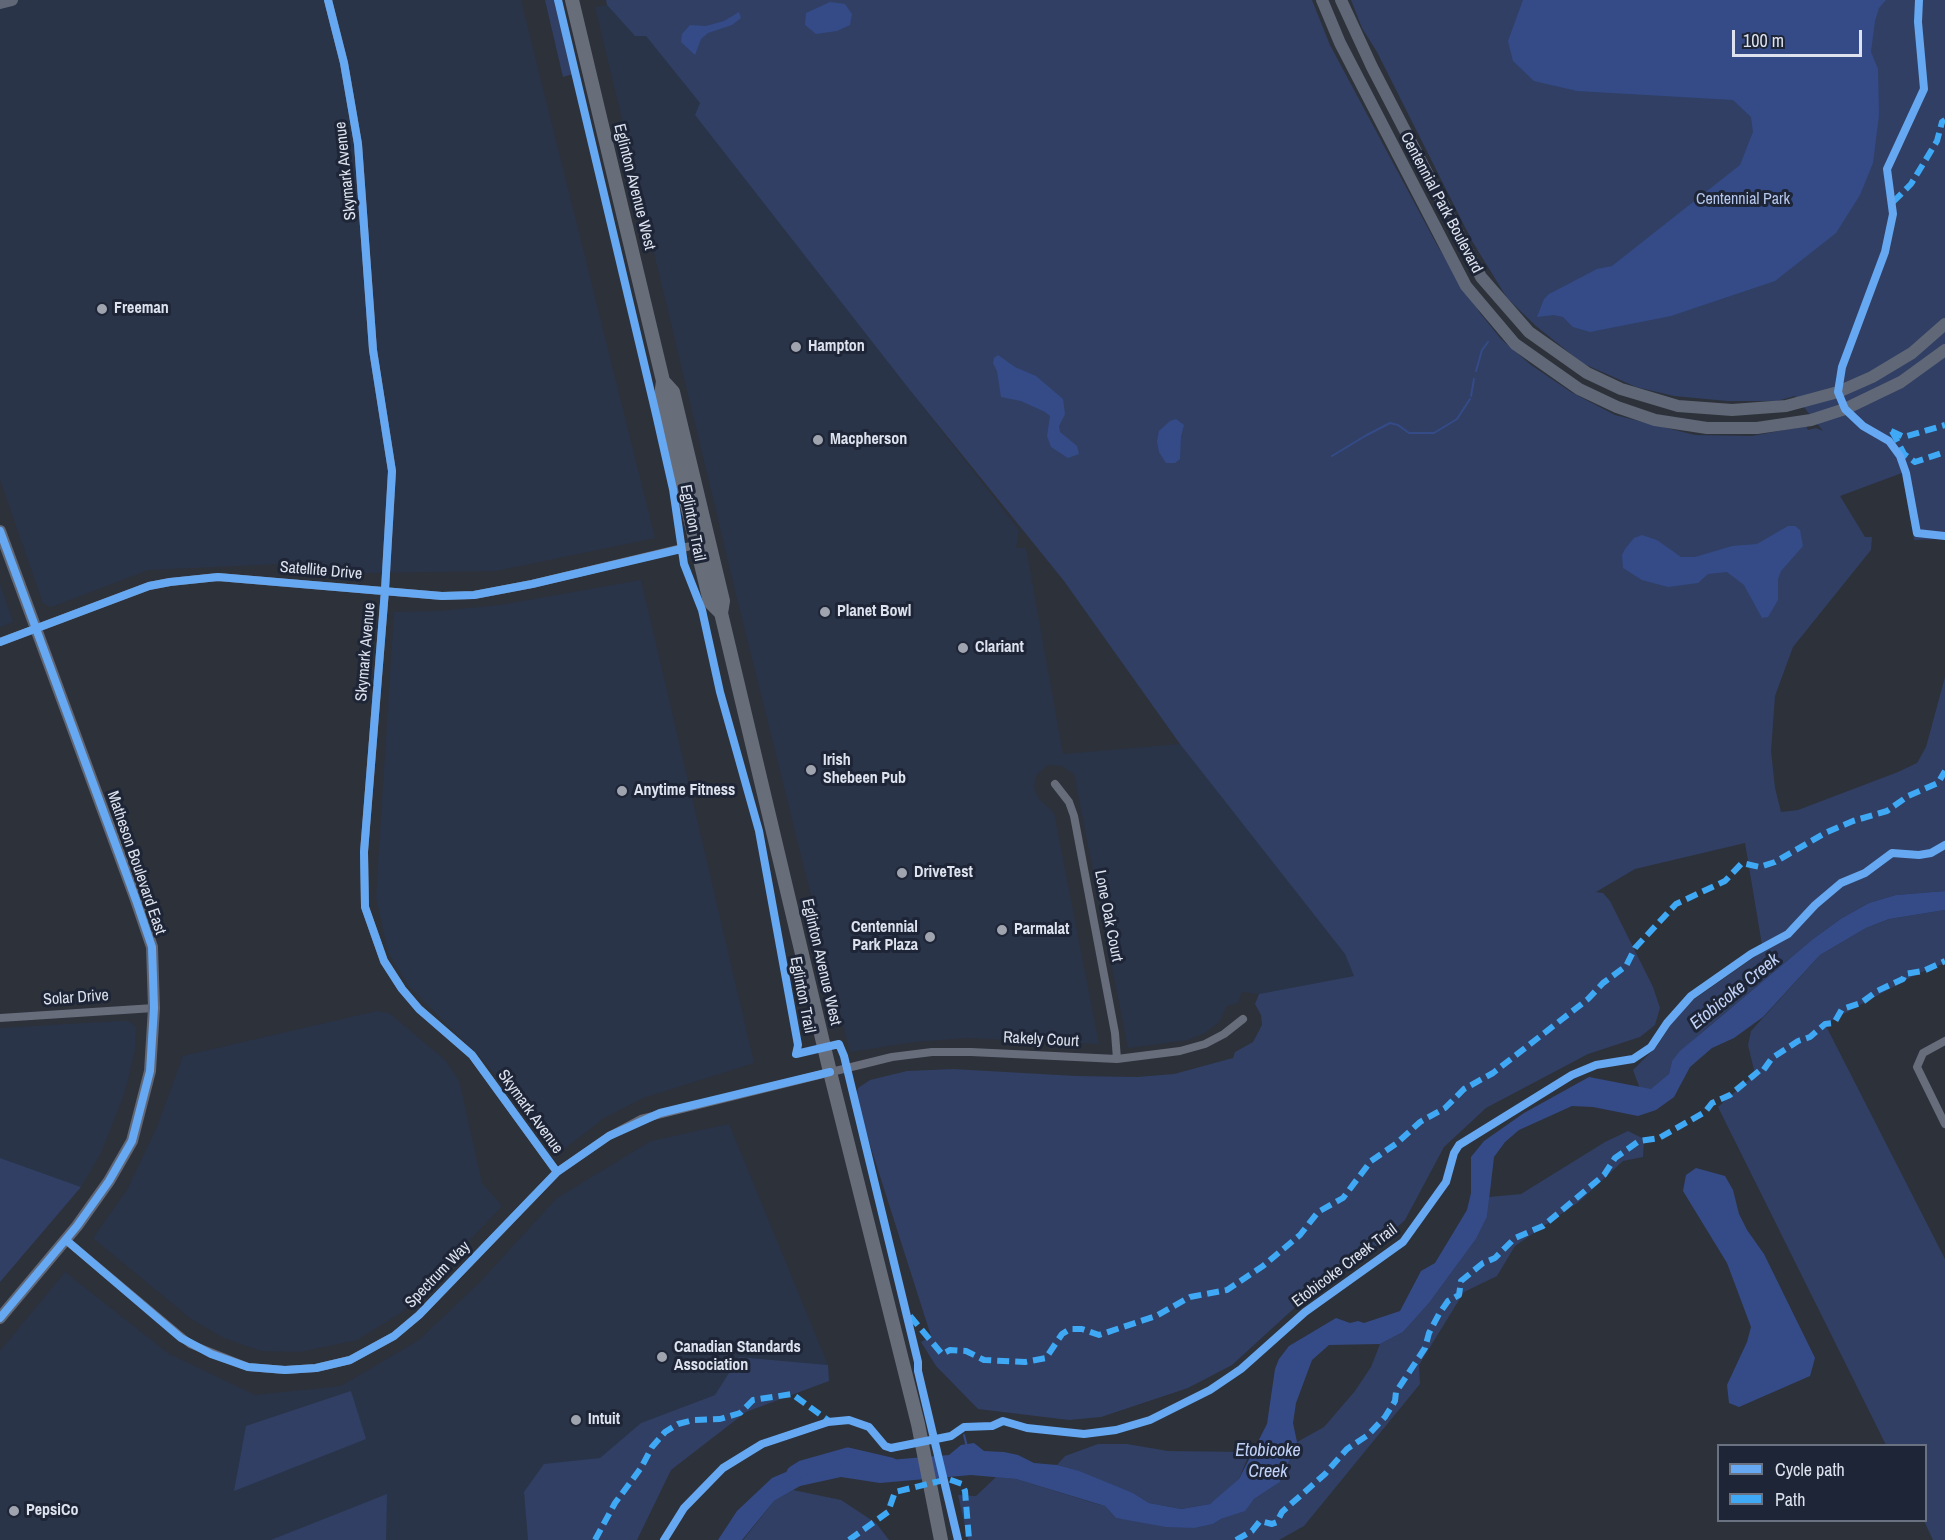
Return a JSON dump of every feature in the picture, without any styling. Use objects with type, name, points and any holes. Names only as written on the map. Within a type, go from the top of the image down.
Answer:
[{"type":"main road","name":"Eglinton Avenue West","points":[[573,0],[663,381],[661,396],[702,544],[723,602],[721,613],[830,1072],[918,1424],[941,1540]]},
{"type":"street","points":[[0,3],[12,0]]},
{"type":"street","name":"Skymark Avenue","points":[[328,0],[344,63],[358,144],[373,350],[392,471],[364,852],[364,892],[369,921],[384,962],[402,990],[419,1009],[472,1055],[557,1172]]},
{"type":"street","name":"Centennial Park Boulevard","points":[[1322,0],[1340,43],[1466,286],[1515,344],[1579,390],[1617,407],[1656,420],[1707,428],[1757,428],[1811,420],[1845,409],[1901,382],[1945,350]]},
{"type":"street","name":"Centennial Park Boulevard","points":[[1341,0],[1367,57],[1481,277],[1529,332],[1587,373],[1629,392],[1678,406],[1732,410],[1786,406],[1838,392],[1872,377],[1912,353],[1945,324]]},
{"type":"street","name":"Matheson Boulevard East","points":[[0,531],[152,947],[154,1008],[150,1071],[132,1141],[109,1181],[66,1240],[0,1318]]},
{"type":"street","name":"Satellite Drive","points":[[0,642],[149,586],[182,581],[218,577],[442,596],[474,595],[532,585],[702,544]]},
{"type":"street","name":"Lone Oak Court","points":[[1055,784],[1069,802],[1074,816],[1115,1033],[1117,1059]]},
{"type":"street","name":"Solar Drive","points":[[0,1018],[154,1008]]},
{"type":"street","name":"Rakely Court","points":[[830,1072],[866,1062],[932,1052],[1117,1059],[1180,1051],[1205,1044],[1224,1035],[1243,1019]]},
{"type":"street","points":[[1945,1041],[1923,1053],[1917,1067],[1945,1124]]},
{"type":"street","name":"Spectrum Way","points":[[66,1240],[190,1344],[248,1367],[285,1370],[316,1368],[350,1360],[394,1336],[419,1315],[557,1172],[609,1136],[651,1116],[830,1072]]},
{"type":"shaded area","points":[[0,0],[521,0],[655,538],[496,571],[360,573],[280,564],[148,570],[51,607],[43,603],[0,480]]},
{"type":"shaded area","points":[[607,5],[635,36],[646,36],[700,103],[695,115],[1019,530],[1016,548],[1026,548],[1063,754],[1180,744],[1345,954],[1354,976],[1259,994],[1242,992],[1238,1003],[1227,1006],[1219,1022],[1205,1033],[1188,1040],[1128,1048],[1074,774],[1062,766],[1048,765],[1037,774],[1034,787],[1039,799],[1054,813],[1099,1044],[967,1038],[914,1042],[850,1052],[734,586],[595,7]]},
{"type":"shaded area","points":[[641,580],[754,1063],[643,1098],[604,1118],[559,1153],[486,1063],[408,985],[388,952],[376,897],[394,612],[440,611],[500,605]]},
{"type":"shaded area","points":[[0,584],[13,622],[0,627]]},
{"type":"shaded area","points":[[377,1011],[389,1013],[445,1060],[459,1080],[482,1183],[502,1206],[402,1312],[357,1340],[299,1352],[261,1351],[224,1338],[190,1318],[93,1238],[127,1190],[157,1127],[183,1056]]},
{"type":"shaded area","points":[[128,1021],[136,1027],[135,1049],[125,1092],[101,1153],[81,1187],[0,1158],[0,1028]]},
{"type":"shaded area","points":[[729,1124],[828,1365],[739,1357],[715,1395],[641,1423],[600,1458],[580,1462],[524,1492],[528,1540],[0,1540],[0,1351],[65,1272],[169,1354],[255,1395],[341,1386],[419,1340],[478,1284],[557,1198],[651,1141]]},
{"type":"green space","points":[[545,0],[555,0],[573,74],[563,77]]},
{"type":"green space","name":"Centennial Park","points":[[606,0],[1312,0],[1330,45],[1437,245],[1480,313],[1501,339],[1531,365],[1571,392],[1615,415],[1695,435],[1752,436],[1806,426],[1808,430],[1816,428],[1823,431],[1795,396],[1777,401],[1727,401],[1674,396],[1636,387],[1582,363],[1536,326],[1507,298],[1472,241],[1377,52],[1362,28],[1351,0],[1945,0],[1945,539],[1914,540],[1902,473],[1840,496],[1865,537],[1872,537],[1871,550],[1793,647],[1775,696],[1771,751],[1775,788],[1781,812],[1798,810],[1898,772],[1917,763],[1926,747],[1945,677],[1945,891],[1896,895],[1869,903],[1842,918],[1813,939],[1701,1033],[1672,1061],[1669,1074],[1659,1085],[1651,1089],[1640,1089],[1633,1070],[1657,1046],[1676,1016],[1693,1000],[1763,951],[1745,843],[1635,869],[1596,892],[1603,893],[1610,901],[1653,987],[1660,1008],[1655,1025],[1640,1037],[1588,1054],[1486,1108],[1444,1147],[1405,1220],[1374,1248],[1301,1302],[1232,1365],[1188,1388],[1101,1417],[1069,1420],[978,1409],[936,1366],[921,1342],[931,1336],[856,1101],[858,1088],[870,1080],[907,1071],[953,1069],[1137,1077],[1174,1074],[1233,1058],[1235,1052],[1253,1042],[1262,1025],[1261,1015],[1255,1004],[1259,994],[1354,976],[1345,954],[1180,744],[1064,581],[909,389],[695,115],[700,103],[646,36],[635,36],[607,5]]},
{"type":"green space","points":[[1945,910],[1945,963],[1917,974],[1825,1024],[1945,1259],[1945,1540],[1933,1540],[1924,1522],[1927,1522],[1927,1444],[1886,1444],[1718,1107],[1755,1074],[1748,1045],[1751,1031],[1820,955],[1866,928],[1889,919]]},
{"type":"green space","points":[[1628,1131],[1644,1139],[1643,1157],[1623,1161],[1580,1201],[1515,1246],[1497,1276],[1464,1292],[1419,1365],[1420,1384],[1304,1526],[1279,1540],[968,1540],[958,1495],[976,1496],[996,1477],[1016,1479],[1105,1506],[1116,1518],[1195,1528],[1213,1524],[1244,1511],[1254,1499],[1280,1482],[1297,1442],[1324,1427],[1355,1391],[1371,1367],[1380,1344],[1403,1332],[1429,1303],[1476,1239],[1487,1217],[1489,1197],[1521,1194],[1605,1142]]},
{"type":"green space","points":[[0,1158],[81,1187],[0,1282]]},
{"type":"green space","points":[[739,1357],[828,1365],[829,1381],[746,1412],[671,1470],[637,1540],[528,1540],[524,1492],[544,1464],[600,1458],[641,1423],[715,1395]]},
{"type":"green space","points":[[351,1391],[366,1439],[234,1491],[246,1426]]},
{"type":"green space","points":[[1098,1444],[1127,1444],[1168,1451],[1250,1452],[1239,1479],[1224,1494],[1210,1504],[1181,1509],[1149,1503],[1133,1493],[1057,1465],[1065,1456]]},
{"type":"green space","points":[[793,1490],[841,1500],[876,1523],[889,1540],[743,1540],[774,1501]]},
{"type":"green space","points":[[387,1494],[386,1540],[271,1540]]},
{"type":"water","points":[[1523,0],[1886,0],[1879,8],[1875,21],[1871,52],[1878,69],[1879,115],[1873,163],[1860,195],[1836,233],[1775,281],[1671,316],[1590,332],[1573,327],[1563,317],[1554,315],[1537,317],[1544,299],[1549,294],[1597,269],[1612,266],[1740,165],[1753,132],[1751,117],[1733,100],[1577,91],[1534,81],[1513,61],[1508,41]]},
{"type":"water","points":[[830,2],[845,4],[852,14],[850,25],[837,31],[816,34],[805,25],[806,13]]},
{"type":"water","points":[[739,12],[741,18],[732,25],[708,33],[701,39],[695,55],[681,42],[682,34],[690,25],[706,26],[724,21]]},
{"type":"water","points":[[998,355],[1015,367],[1036,376],[1063,399],[1065,414],[1059,426],[1060,432],[1077,446],[1079,454],[1068,458],[1051,447],[1047,436],[1050,416],[1045,412],[1021,401],[1001,397],[997,371],[993,363],[994,358]]},
{"type":"water","points":[[1176,419],[1184,425],[1180,459],[1175,463],[1166,463],[1159,452],[1157,441],[1159,431],[1170,421]]},
{"type":"water","points":[[1788,526],[1795,526],[1800,530],[1803,546],[1781,571],[1778,579],[1778,600],[1768,617],[1762,618],[1744,585],[1727,572],[1708,574],[1698,583],[1668,587],[1642,580],[1623,568],[1622,555],[1625,549],[1634,538],[1642,535],[1657,540],[1681,557],[1695,557],[1732,546],[1757,544]]},
{"type":"water","name":"Etobicoke Creek","points":[[1945,891],[1945,910],[1889,919],[1866,928],[1820,955],[1763,1017],[1734,1038],[1712,1048],[1690,1067],[1674,1097],[1656,1110],[1638,1116],[1593,1107],[1572,1106],[1519,1130],[1505,1142],[1494,1157],[1487,1217],[1476,1239],[1429,1303],[1403,1332],[1380,1344],[1329,1345],[1312,1360],[1296,1403],[1293,1423],[1297,1442],[1280,1482],[1254,1499],[1245,1511],[1213,1524],[1195,1528],[1166,1527],[1116,1518],[1105,1506],[1016,1479],[971,1475],[880,1483],[841,1477],[800,1486],[774,1501],[742,1540],[718,1540],[737,1511],[772,1478],[800,1466],[847,1460],[877,1461],[949,1455],[961,1445],[974,1443],[984,1451],[1004,1452],[1018,1455],[1034,1463],[1057,1465],[1079,1471],[1133,1493],[1149,1503],[1181,1509],[1210,1504],[1239,1479],[1267,1424],[1275,1369],[1289,1346],[1336,1318],[1350,1323],[1358,1321],[1364,1323],[1400,1311],[1421,1271],[1435,1263],[1467,1210],[1471,1193],[1471,1157],[1484,1141],[1524,1113],[1589,1077],[1651,1089],[1669,1074],[1672,1061],[1680,1051],[1813,939],[1842,918],[1869,903],[1896,895]]},
{"type":"water","points":[[1696,1168],[1725,1176],[1733,1190],[1739,1214],[1764,1254],[1815,1358],[1810,1376],[1739,1407],[1729,1403],[1727,1385],[1747,1342],[1751,1327],[1727,1263],[1683,1191],[1686,1175]]},
{"type":"waterway","points":[[1476,371],[1482,350],[1488,342]]},
{"type":"waterway","points":[[1471,396],[1474,379]]},
{"type":"waterway","points":[[1332,456],[1390,423],[1398,425],[1409,433],[1434,433],[1457,419],[1470,399]]},
{"type":"waterway","points":[[964,1435],[967,1447]]},
{"type":"waterway","name":"Etobicoke Creek","points":[[794,1473],[802,1468],[848,1455],[891,1465]]},
{"type":"marked path","points":[[1893,202],[1911,184],[1937,141],[1942,122],[1945,120]]},
{"type":"marked path","points":[[1891,431],[1904,437],[1945,425]]},
{"type":"marked path","points":[[1892,431],[1904,454],[1915,462],[1945,452]]},
{"type":"marked path","points":[[910,1316],[942,1354],[950,1350],[966,1351],[984,1360],[1025,1362],[1046,1358],[1062,1334],[1070,1329],[1082,1329],[1099,1335],[1156,1316],[1190,1297],[1227,1290],[1263,1266],[1300,1235],[1318,1212],[1343,1198],[1371,1161],[1397,1143],[1420,1122],[1445,1108],[1464,1089],[1493,1073],[1588,999],[1603,983],[1626,966],[1635,948],[1676,904],[1725,881],[1742,863],[1760,867],[1775,862],[1825,833],[1853,821],[1887,811],[1908,796],[1938,783],[1945,771]]},
{"type":"marked path","points":[[1236,1540],[1252,1531],[1260,1521],[1272,1524],[1277,1522],[1282,1512],[1325,1474],[1347,1449],[1368,1435],[1385,1417],[1395,1401],[1396,1392],[1425,1348],[1429,1333],[1439,1314],[1448,1301],[1459,1295],[1461,1281],[1483,1263],[1495,1258],[1515,1238],[1543,1226],[1604,1175],[1615,1158],[1639,1141],[1659,1138],[1705,1112],[1712,1103],[1730,1095],[1759,1071],[1762,1072],[1772,1058],[1798,1041],[1810,1037],[1825,1024],[1834,1023],[1842,1009],[1861,1003],[1877,991],[1903,979],[1905,974],[1923,971],[1945,961]]},
{"type":"marked path","points":[[595,1540],[615,1503],[641,1468],[652,1447],[665,1432],[678,1424],[693,1420],[720,1419],[740,1413],[753,1400],[792,1394],[829,1421]]},
{"type":"marked path","points":[[849,1540],[888,1512],[895,1492],[948,1479],[962,1484],[965,1491],[969,1539]]},
{"type":"cycle path","points":[[328,0],[344,63],[358,144],[373,350],[392,471],[364,852],[365,907],[384,961],[402,989],[419,1009],[472,1055],[557,1172]]},
{"type":"cycle path","name":"Eglinton Trail","points":[[558,0],[673,489],[684,564],[702,610],[720,692],[759,831],[798,1045],[796,1054],[839,1044],[844,1056],[918,1362],[918,1371],[958,1540]]},
{"type":"cycle path","points":[[1919,0],[1918,22],[1924,89],[1887,169],[1893,214],[1885,252],[1842,367],[1838,392],[1845,409],[1863,426],[1889,441],[1900,456],[1906,473],[1917,533],[1945,536]]},
{"type":"cycle path","points":[[0,531],[152,947],[154,1008],[150,1071],[132,1141],[109,1181],[77,1226],[0,1318]]},
{"type":"cycle path","name":"Eglinton Trail","points":[[0,642],[149,586],[170,582],[218,577],[442,596],[474,595],[532,584],[681,549]]},
{"type":"cycle path","name":"Etobicoke Creek Trail","points":[[664,1540],[684,1508],[723,1468],[762,1444],[828,1422],[849,1420],[869,1427],[885,1446],[891,1448],[951,1436],[964,1427],[992,1426],[1003,1421],[1027,1428],[1084,1434],[1116,1430],[1150,1420],[1210,1390],[1241,1369],[1305,1312],[1403,1242],[1446,1182],[1454,1153],[1459,1145],[1572,1075],[1596,1065],[1633,1059],[1651,1047],[1667,1023],[1691,996],[1751,954],[1788,934],[1815,905],[1841,883],[1865,873],[1892,853],[1919,855],[1931,853],[1945,845]]},
{"type":"cycle path","points":[[66,1240],[181,1338],[211,1354],[248,1367],[285,1370],[316,1368],[350,1360],[394,1336],[419,1315],[557,1172],[609,1136],[660,1113],[830,1072]]},
{"type":"place","name":"Freeman","points":[[102,309]]},
{"type":"place","name":"Hampton","points":[[796,347]]},
{"type":"place","name":"Macpherson","points":[[818,440]]},
{"type":"place","name":"Planet Bowl","points":[[825,612]]},
{"type":"place","name":"Clariant","points":[[963,648]]},
{"type":"place","name":"Irish Shebeen Pub","points":[[811,770]]},
{"type":"place","name":"Anytime Fitness","points":[[622,791]]},
{"type":"place","name":"DriveTest","points":[[902,873]]},
{"type":"place","name":"Parmalat","points":[[1002,930]]},
{"type":"place","name":"Centennial Park Plaza","points":[[930,937]]},
{"type":"place","name":"Canadian Standards Association","points":[[662,1357]]},
{"type":"place","name":"Intuit","points":[[576,1420]]},
{"type":"place","name":"PepsiCo","points":[[14,1511]]}]
